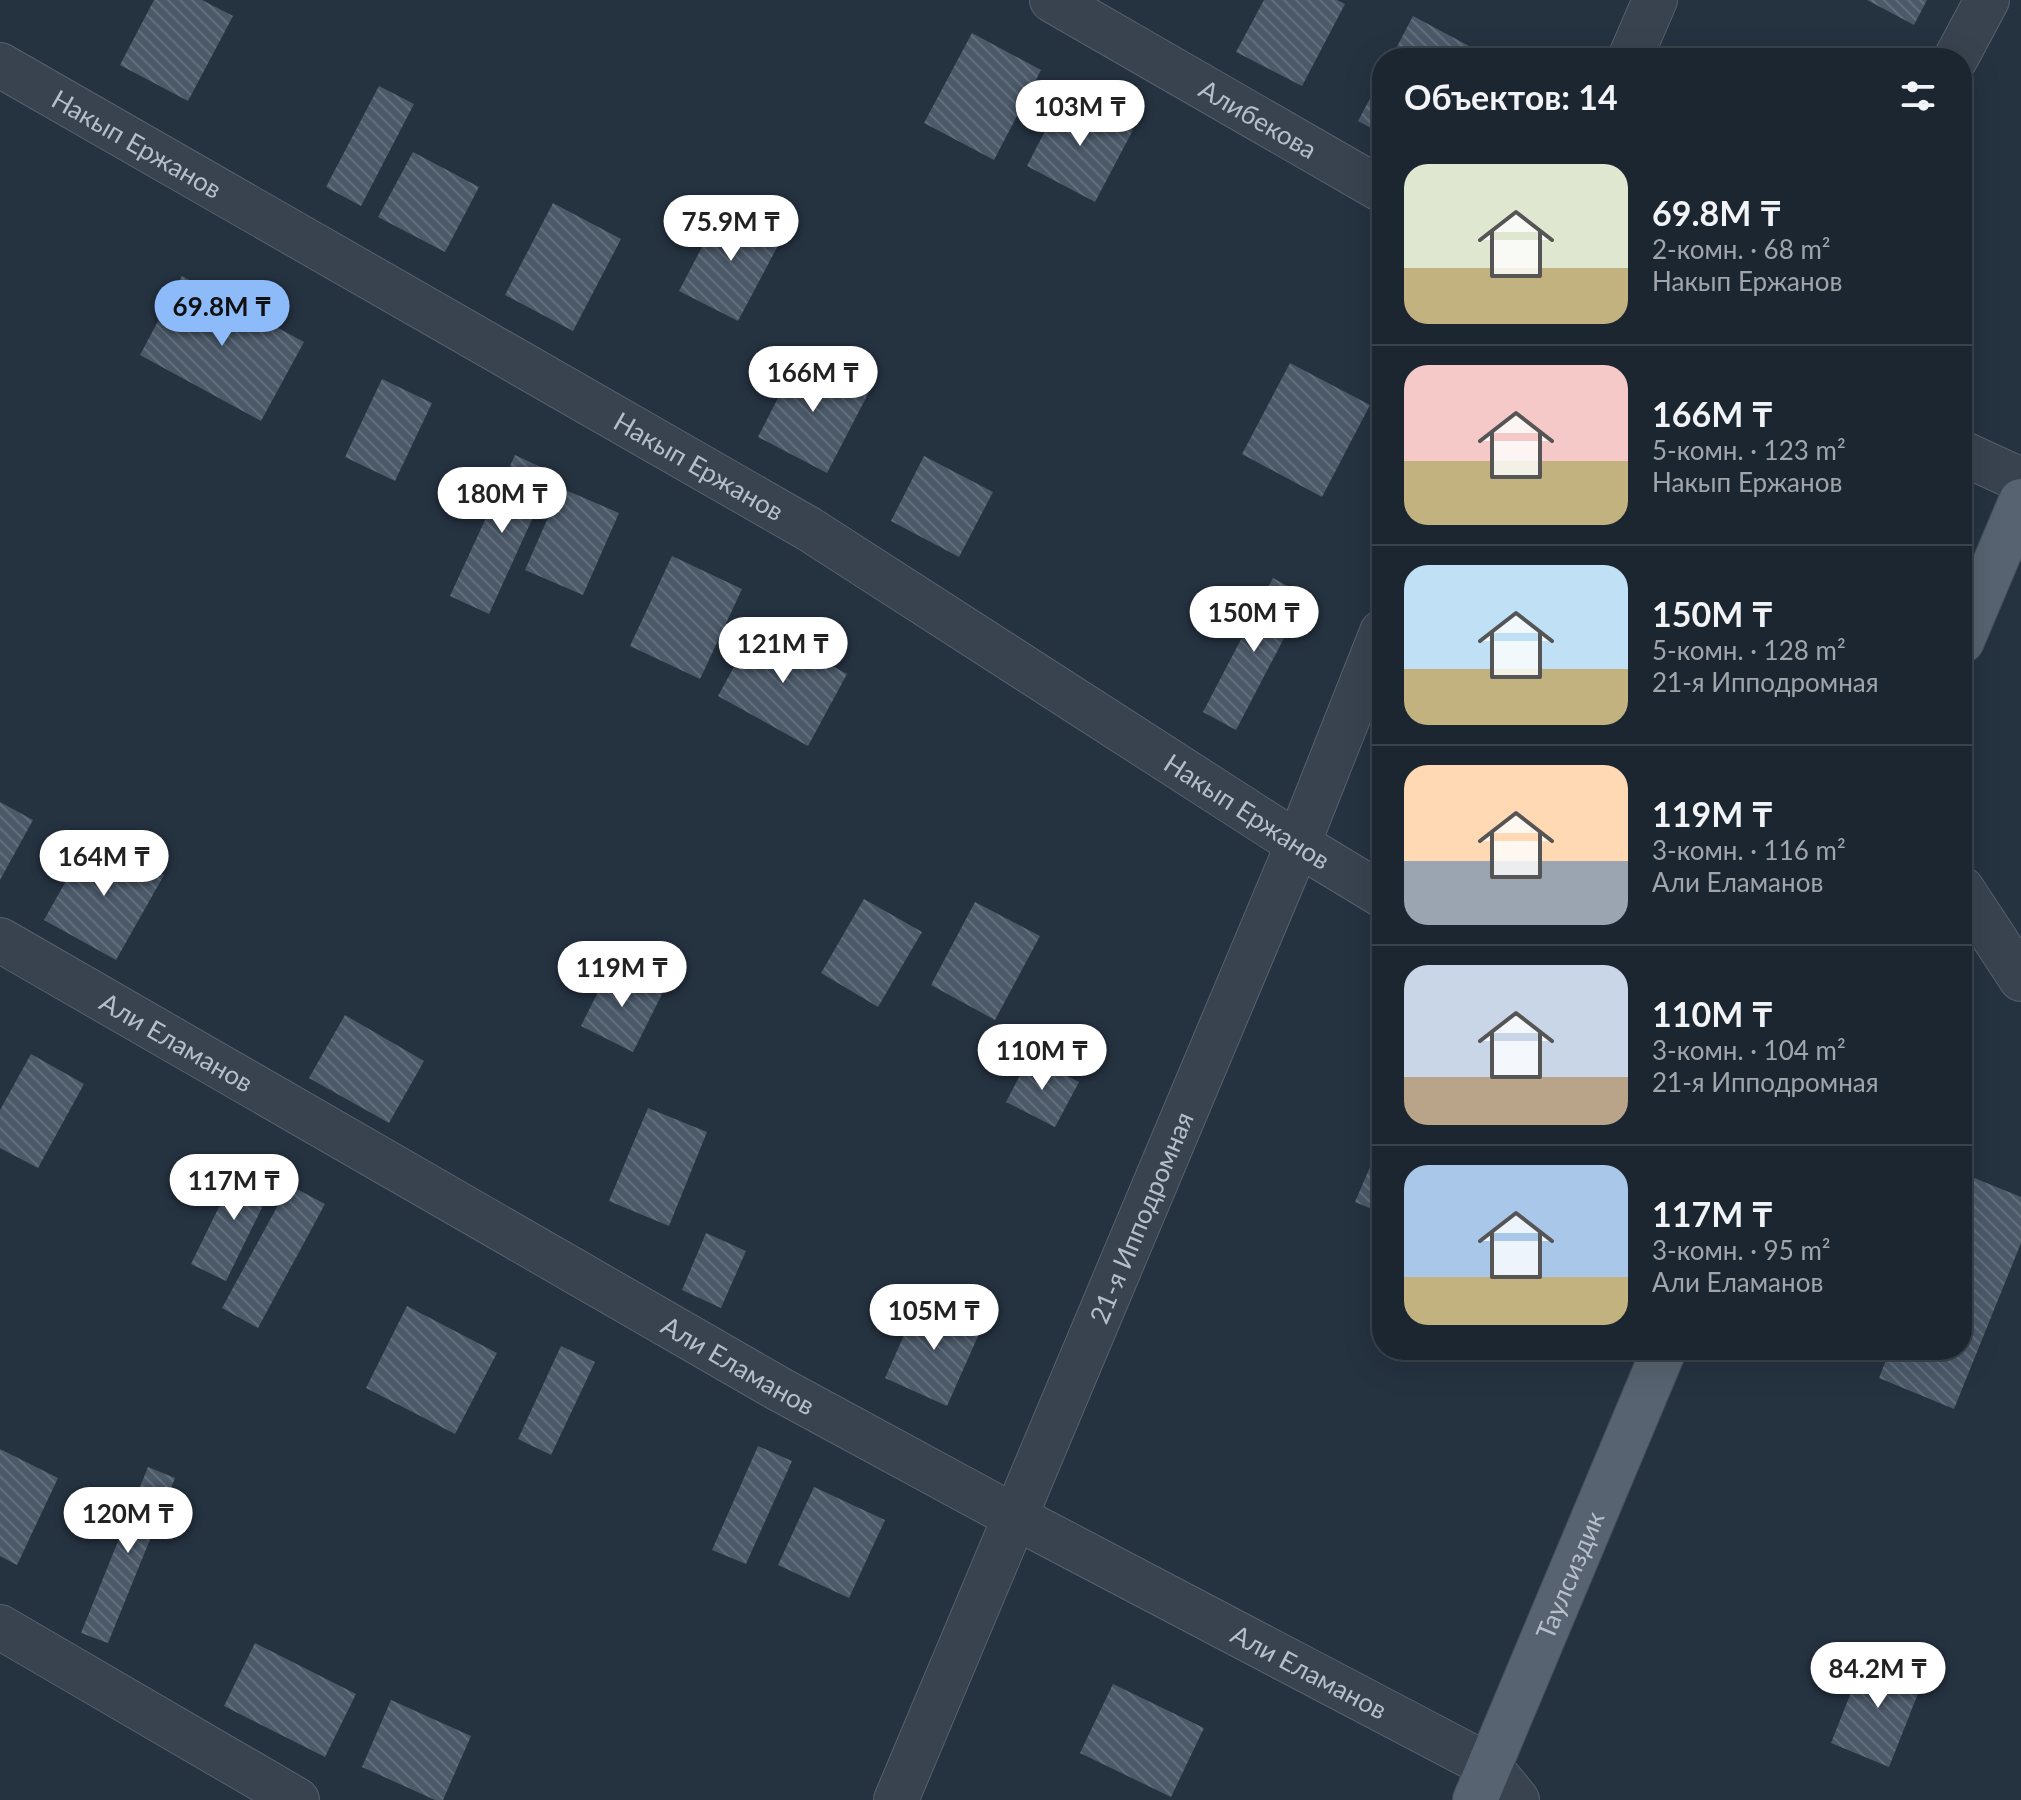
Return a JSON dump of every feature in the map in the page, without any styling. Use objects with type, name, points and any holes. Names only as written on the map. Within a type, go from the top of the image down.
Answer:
[{"type":"main road","points":[[1972,617],[2021,501]]},
{"type":"main road","name":"Таулсиздик","points":[[1482,1783],[1660,1360]]},
{"type":"street","name":"Алибекова","points":[[1052,0],[1372,184]]},
{"type":"street","points":[[1634,48],[1655,0]]},
{"type":"street","points":[[1961,48],[1987,0]]},
{"type":"street","name":"Накып Ержанов","points":[[0,65],[809,529],[1372,889]]},
{"type":"street","points":[[1972,458],[2021,480]]},
{"type":"street","name":"21-я Ипподромная","points":[[896,1800],[1298,844],[1372,657]]},
{"type":"street","points":[[1972,904],[2021,979]]},
{"type":"street","name":"Али Еламанов","points":[[0,940],[779,1389],[1015,1517],[1482,1783]]},
{"type":"street","points":[[0,1627],[297,1800]]},
{"type":"street","points":[[1482,1783],[1517,1800]]},
{"type":"building","points":[[154,0],[202,0],[233,16],[188,101],[120,65]]},
{"type":"building","points":[[1264,0],[1337,0],[1345,4],[1302,86],[1236,52]]},
{"type":"building","points":[[1867,0],[1927,0],[1914,25]]},
{"type":"building","points":[[1413,16],[1473,48],[1396,48]]},
{"type":"building","points":[[972,33],[1041,70],[994,160],[924,123]]},
{"type":"building","points":[[379,86],[414,104],[361,206],[326,187]]},
{"type":"building","points":[[1064,94],[1133,130],[1095,202],[1027,166]]},
{"type":"building","points":[[1372,95],[1372,129],[1358,121]]},
{"type":"building","points":[[413,152],[479,187],[445,252],[378,217]]},
{"type":"building","points":[[553,203],[621,239],[573,331],[505,295]]},
{"type":"building","points":[[724,205],[783,236],[738,321],[679,291]]},
{"type":"building","points":[[182,276],[304,342],[261,421],[140,355]]},
{"type":"building","points":[[800,355],[869,392],[827,473],[758,437]]},
{"type":"building","points":[[1290,363],[1370,405],[1322,497],[1242,454]]},
{"type":"building","points":[[382,379],[432,403],[395,481],[345,457]]},
{"type":"building","points":[[515,455],[553,473],[489,614],[450,596]]},
{"type":"building","points":[[924,456],[993,492],[959,557],[891,521]]},
{"type":"building","points":[[561,488],[619,513],[583,595],[525,570]]},
{"type":"building","points":[[672,556],[742,589],[700,679],[630,646]]},
{"type":"building","points":[[1273,578],[1306,596],[1236,730],[1203,712]]},
{"type":"building","points":[[757,625],[847,674],[808,746],[718,696]]},
{"type":"building","points":[[0,802],[33,820],[0,880]]},
{"type":"building","points":[[92,835],[164,875],[116,960],[44,920]]},
{"type":"building","points":[[864,899],[922,932],[878,1007],[821,973]]},
{"type":"building","points":[[975,902],[1040,936],[995,1020],[931,985]]},
{"type":"building","points":[[611,966],[663,992],[633,1052],[581,1026]]},
{"type":"building","points":[[345,1015],[424,1061],[389,1123],[309,1078]]},
{"type":"building","points":[[31,1054],[84,1084],[38,1168],[0,1148],[0,1110]]},
{"type":"building","points":[[1030,1056],[1079,1082],[1055,1127],[1006,1102]]},
{"type":"building","points":[[648,1108],[707,1132],[669,1226],[609,1201]]},
{"type":"building","points":[[241,1162],[276,1179],[226,1281],[191,1264]]},
{"type":"building","points":[[1372,1162],[1372,1209],[1355,1202]]},
{"type":"building","points":[[1972,1177],[2021,1197],[2021,1243],[1954,1409],[1879,1378],[1886,1360],[1972,1360]]},
{"type":"building","points":[[289,1185],[325,1204],[258,1328],[222,1308]]},
{"type":"building","points":[[706,1233],[746,1251],[721,1308],[682,1290]]},
{"type":"building","points":[[921,1297],[983,1325],[947,1406],[885,1378]]},
{"type":"building","points":[[407,1306],[497,1353],[455,1434],[366,1388]]},
{"type":"building","points":[[561,1346],[595,1362],[551,1455],[518,1439]]},
{"type":"building","points":[[758,1446],[792,1461],[746,1564],[712,1550]]},
{"type":"building","points":[[0,1449],[58,1478],[17,1565],[0,1556]]},
{"type":"building","points":[[148,1467],[175,1478],[108,1643],[81,1633]]},
{"type":"building","points":[[814,1487],[885,1520],[849,1598],[778,1565]]},
{"type":"building","points":[[255,1643],[356,1694],[325,1757],[224,1706]]},
{"type":"building","points":[[1867,1652],[1925,1676],[1889,1767],[1831,1743]]},
{"type":"building","points":[[1113,1684],[1204,1728],[1171,1797],[1080,1753]]},
{"type":"building","points":[[391,1700],[471,1736],[443,1800],[435,1800],[362,1767]]}]
